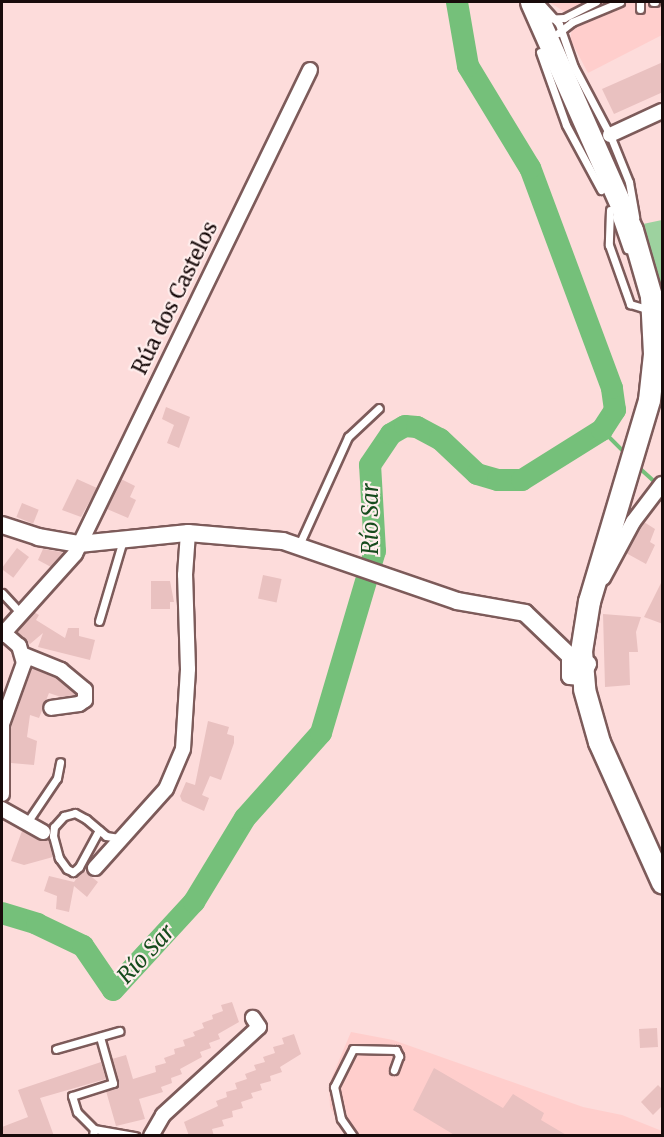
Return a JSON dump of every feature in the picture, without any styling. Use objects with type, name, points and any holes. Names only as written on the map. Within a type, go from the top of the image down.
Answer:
[{"type":"main road","points":[[541,19],[601,190],[627,249],[646,309],[654,346]]},
{"type":"main road","points":[[541,19],[632,230],[647,278],[654,346],[642,429],[575,669],[596,730],[663,882]]},
{"type":"main road","points":[[619,508],[592,602],[596,680],[603,717],[626,777],[663,856]]},
{"type":"street","name":"Rúa dos Castelos","points":[[3,635],[20,612],[69,562],[79,544],[310,70]]},
{"type":"street","points":[[610,135],[663,111]]},
{"type":"street","points":[[654,346],[663,366]]},
{"type":"street","points":[[555,637],[571,637],[643,507],[663,484]]},
{"type":"street","points":[[2,525],[38,537],[79,544],[188,533],[255,536],[299,545],[465,604],[519,611],[555,637],[575,669],[601,729],[626,777]]},
{"type":"street","points":[[95,868],[165,789],[183,749],[188,669],[185,575],[188,533]]},
{"type":"street","points":[[540,626],[575,669]]},
{"type":"street","points":[[3,635],[12,638],[24,655],[61,670],[85,690],[85,700],[80,704],[51,708]]},
{"type":"street","points":[[2,794],[2,724],[14,699],[24,655]]},
{"type":"street","points":[[2,809],[43,832]]},
{"type":"street","points":[[152,1136],[163,1115],[259,1027],[253,1018]]},
{"type":"lane","points":[[541,19],[566,17],[596,2]]},
{"type":"lane","points":[[541,19],[587,14],[620,2]]},
{"type":"lane","points":[[541,19],[610,135],[629,182],[647,278]]},
{"type":"lane","points":[[541,19],[564,61],[638,229]]},
{"type":"lane","points":[[541,19],[627,249]]},
{"type":"lane","points":[[610,210],[609,245],[630,304],[646,309]]},
{"type":"lane","points":[[299,545],[348,437],[380,408]]},
{"type":"lane","points":[[99,621],[123,540]]},
{"type":"lane","points":[[2,592],[20,612]]},
{"type":"lane","points":[[26,824],[57,778],[60,762]]},
{"type":"lane","points":[[99,830],[79,867],[73,872],[68,869],[59,858],[53,836],[60,819],[75,813],[114,839],[122,838]]},
{"type":"lane","points":[[56,1049],[120,1031]]},
{"type":"lane","points":[[100,1037],[113,1083],[72,1096],[77,1112],[93,1132],[135,1136]]},
{"type":"lane","points":[[353,1136],[338,1111],[334,1087],[353,1048],[396,1050],[399,1056],[394,1070]]},
{"type":"shaded area","points":[[549,2],[662,2],[662,35],[588,73],[570,39],[573,25],[565,12]]},
{"type":"shaded area","points":[[351,1032],[393,1040],[583,1107],[622,1115],[662,1131],[662,1135],[345,1135],[330,1107],[329,1084]]},
{"type":"green space","points":[[662,220],[662,304],[643,224]]},
{"type":"building","points":[[663,62],[663,92],[614,114],[602,89]]},
{"type":"building","points":[[166,407],[190,417],[179,448],[167,443],[174,425],[162,419]]},
{"type":"building","points":[[77,479],[97,488],[81,517],[62,510]]},
{"type":"building","points":[[121,479],[135,486],[130,497],[136,500],[128,518],[107,509]]},
{"type":"building","points":[[22,503],[39,510],[33,524],[16,517]]},
{"type":"building","points":[[644,522],[655,529],[650,542],[655,545],[646,564],[626,553]]},
{"type":"building","points":[[17,548],[29,557],[13,578],[2,568]]},
{"type":"building","points":[[43,549],[64,553],[51,567],[38,560]]},
{"type":"building","points":[[263,575],[282,579],[277,602],[258,598]]},
{"type":"building","points":[[663,579],[663,624],[644,617]]},
{"type":"building","points":[[151,581],[170,581],[174,602],[170,602],[170,609],[151,609]]},
{"type":"building","points":[[34,612],[39,615],[36,620],[65,638],[68,628],[79,628],[79,636],[95,640],[90,660],[38,647],[43,633],[30,644],[26,641],[17,632]]},
{"type":"building","points":[[603,614],[641,617],[636,632],[638,652],[629,652],[630,685],[605,687]]},
{"type":"building","points":[[32,668],[56,678],[76,695],[61,697],[49,693],[39,718],[30,715],[27,737],[37,741],[34,765],[11,763],[11,727]]},
{"type":"building","points":[[208,721],[229,727],[227,734],[234,736],[234,743],[221,780],[210,776],[202,795],[209,798],[204,811],[182,801],[180,796],[186,782],[195,785]]},
{"type":"building","points":[[22,831],[39,840],[48,839],[53,857],[24,865],[11,861]]},
{"type":"building","points":[[83,870],[98,882],[87,897],[74,886],[69,912],[56,909],[57,896],[44,891],[49,876],[74,882]]},
{"type":"building","points":[[232,1002],[239,1022],[218,1034],[220,1039],[209,1043],[211,1048],[200,1052],[202,1057],[180,1069],[182,1074],[171,1078],[172,1083],[161,1087],[163,1092],[139,1099],[145,1119],[116,1126],[106,1091],[119,1084],[112,1059],[126,1055],[133,1079],[156,1072],[155,1066],[166,1063],[164,1058],[175,1054],[174,1049],[185,1046],[183,1040],[195,1036],[193,1032],[204,1028],[202,1023],[213,1019],[212,1015],[223,1011],[221,1005]]},
{"type":"building","points":[[657,1028],[658,1047],[640,1048],[639,1029]]},
{"type":"building","points":[[294,1034],[301,1054],[280,1067],[282,1072],[270,1076],[271,1081],[260,1084],[262,1090],[251,1093],[253,1098],[241,1102],[243,1108],[232,1111],[233,1117],[222,1120],[224,1126],[212,1129],[214,1136],[189,1136],[184,1122],[218,1106],[216,1101],[227,1097],[226,1092],[237,1089],[235,1083],[247,1079],[245,1074],[256,1070],[254,1065],[265,1062],[263,1057],[275,1053],[273,1047],[284,1044],[282,1038]]},
{"type":"building","points":[[101,1062],[106,1079],[40,1098],[54,1136],[2,1136],[2,1127],[28,1117],[18,1090]]},
{"type":"building","points":[[434,1068],[503,1108],[513,1094],[544,1113],[541,1120],[568,1136],[456,1136],[413,1110]]},
{"type":"building","points":[[658,1085],[663,1090],[663,1105],[653,1115],[641,1102]]},
{"type":"waterway","name":"Río Sar","points":[[2,913],[37,924],[83,946],[113,990],[194,902],[245,818],[321,733],[375,551],[370,465],[391,434],[405,426],[417,427],[440,439],[477,474],[498,480],[522,480],[602,430],[615,410],[612,388],[530,168],[468,66],[457,2]]},
{"type":"waterway","points":[[602,430],[625,453]]},
{"type":"waterway","points":[[636,465],[657,484]]}]
